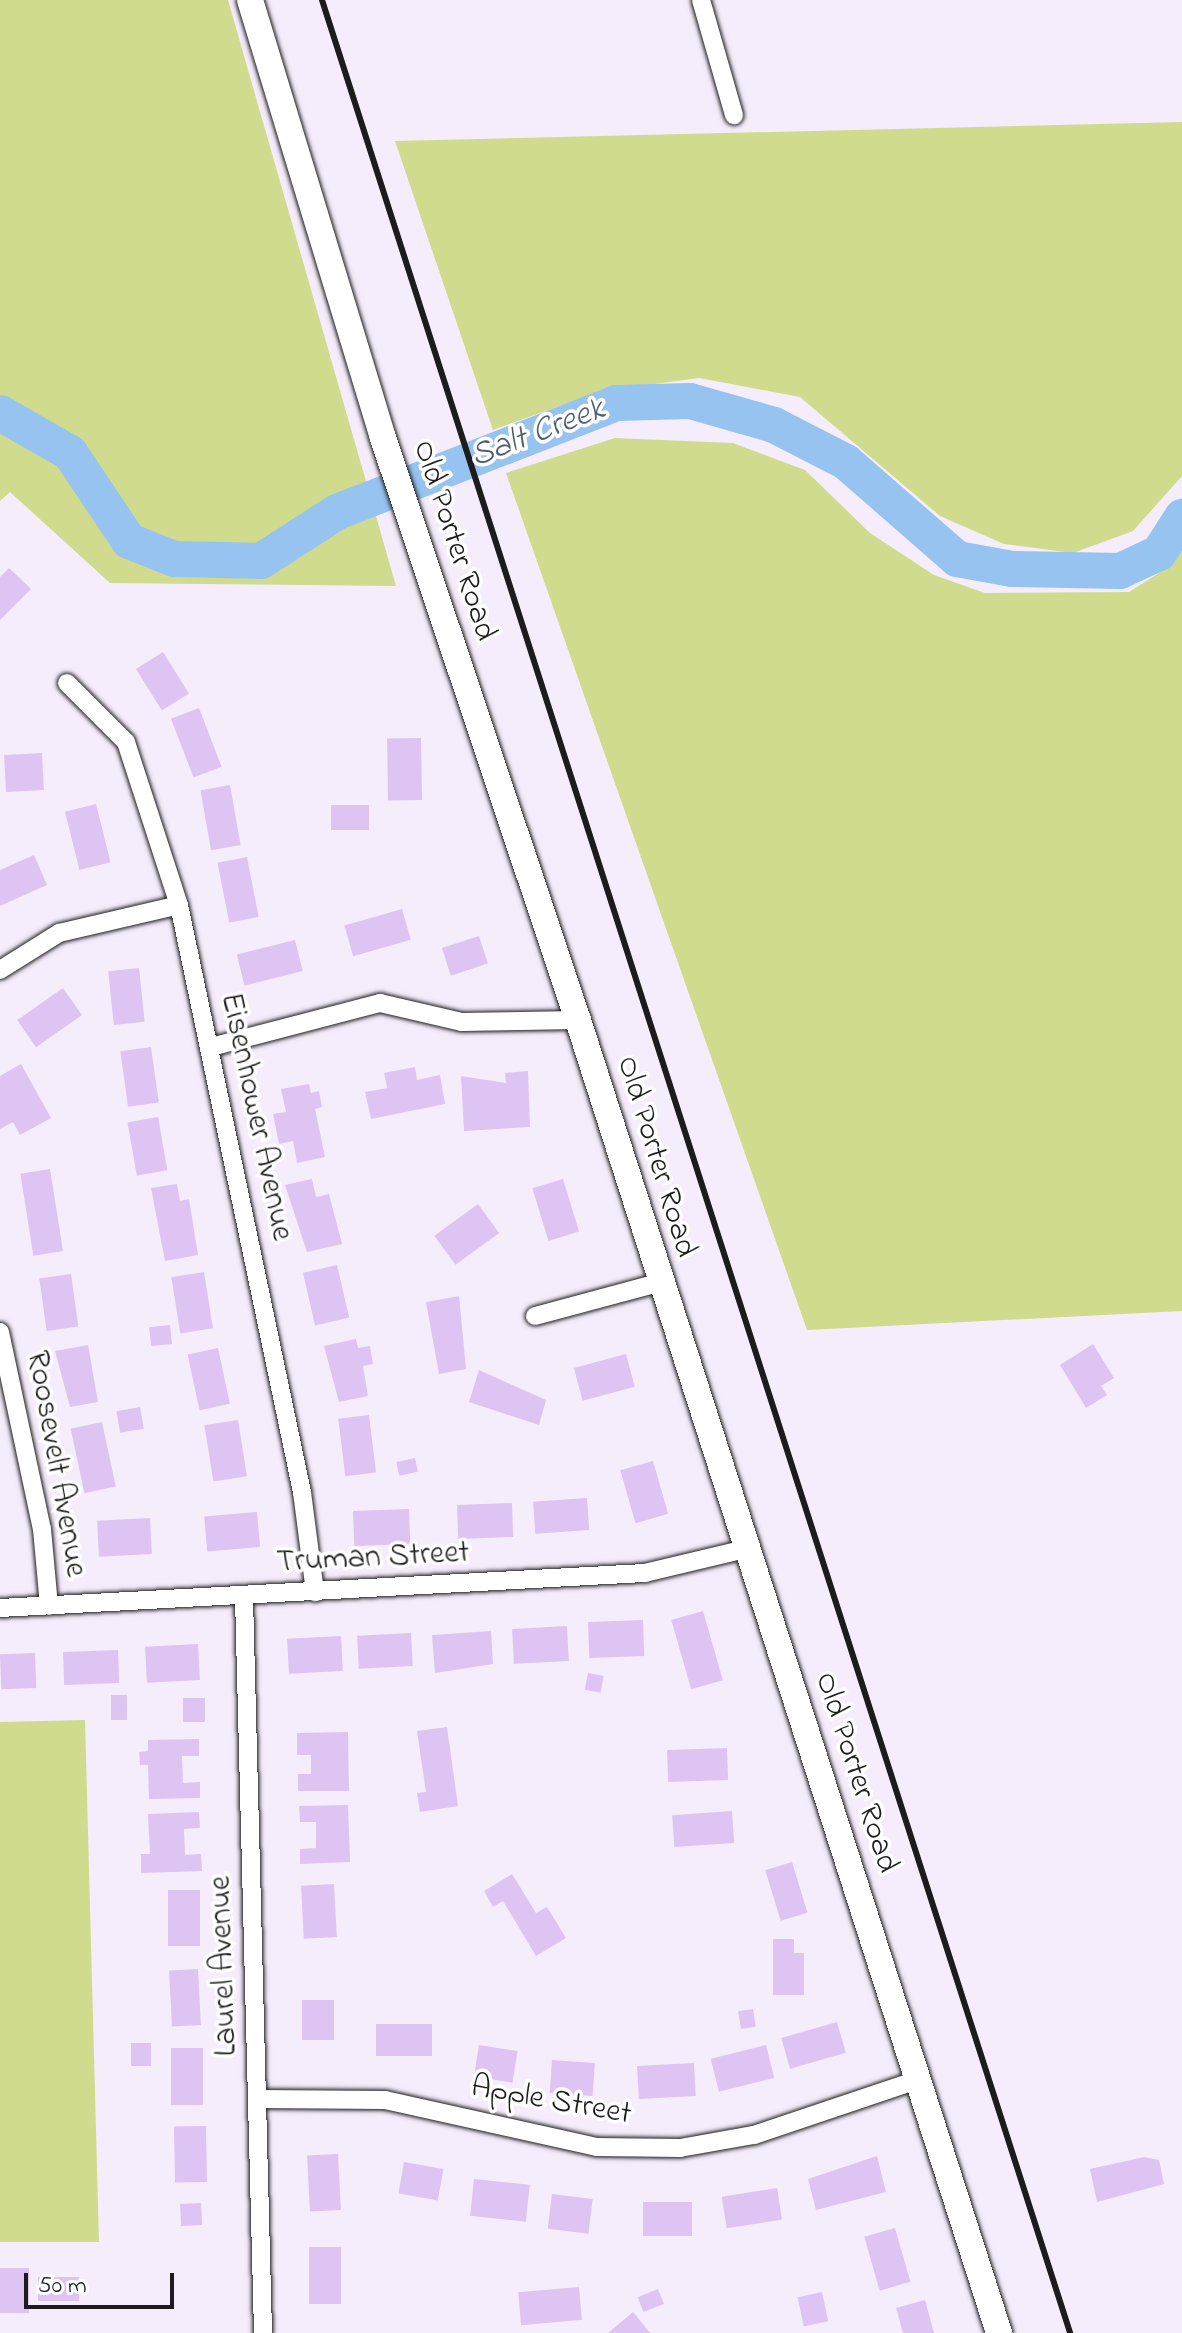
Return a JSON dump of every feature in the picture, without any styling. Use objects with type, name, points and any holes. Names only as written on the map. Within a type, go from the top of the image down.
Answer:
[{"type":"street","name":"Old Porter Road","points":[[250,0],[383,438],[578,1020],[658,1283],[920,2079],[999,2333]]},
{"type":"street","points":[[701,0],[734,115]]},
{"type":"street","name":"Eisenhower Avenue","points":[[67,683],[126,742],[179,905],[302,1492],[315,1592]]},
{"type":"street","points":[[0,970],[59,933],[179,905]]},
{"type":"street","points":[[211,1047],[380,1003],[462,1022],[578,1020]]},
{"type":"street","points":[[535,1316],[658,1283]]},
{"type":"street","name":"Roosevelt Avenue","points":[[0,1332],[42,1529],[49,1606]]},
{"type":"street","name":"Truman Street","points":[[0,1608],[645,1573],[746,1549]]},
{"type":"street","name":"Laurel Avenue","points":[[244,1597],[263,2333]]},
{"type":"street","name":"Apple Street","points":[[259,2099],[385,2100],[634,2149],[754,2135],[920,2079]]},
{"type":"green space","points":[[0,0],[228,0],[396,586],[110,583],[10,492],[0,501]]},
{"type":"green space","points":[[1182,122],[1182,476],[1133,531],[1073,553],[1004,544],[940,516],[800,397],[699,378],[601,391],[493,430],[395,141]]},
{"type":"green space","points":[[615,438],[733,443],[805,470],[870,533],[934,575],[985,593],[1129,592],[1167,568],[1182,545],[1182,1311],[807,1330],[506,473]]},
{"type":"green space","points":[[85,1720],[99,2242],[0,2242],[0,1722]]},
{"type":"building","points":[[9,568],[31,589],[0,620],[0,577]]},
{"type":"building","points":[[163,652],[189,694],[162,711],[136,669]]},
{"type":"building","points":[[199,708],[222,767],[194,778],[171,719]]},
{"type":"building","points":[[421,738],[422,800],[388,801],[387,739]]},
{"type":"building","points":[[42,753],[44,790],[6,792],[4,755]]},
{"type":"building","points":[[230,785],[241,845],[211,850],[200,790]]},
{"type":"building","points":[[96,804],[111,862],[79,870],[65,812]]},
{"type":"building","points":[[331,805],[369,805],[369,830],[331,830]]},
{"type":"building","points":[[34,855],[47,885],[0,906],[0,870]]},
{"type":"building","points":[[247,857],[259,917],[229,923],[218,863]]},
{"type":"building","points":[[402,909],[411,940],[353,956],[344,926]]},
{"type":"building","points":[[479,936],[488,964],[451,976],[442,948]]},
{"type":"building","points":[[295,940],[303,971],[245,986],[237,955]]},
{"type":"building","points":[[139,968],[145,1022],[114,1025],[108,971]]},
{"type":"building","points":[[63,988],[82,1015],[36,1047],[17,1020]]},
{"type":"building","points":[[151,1047],[159,1102],[128,1107],[120,1051]]},
{"type":"building","points":[[21,1064],[51,1118],[20,1135],[13,1122],[0,1129],[0,1076]]},
{"type":"building","points":[[415,1067],[417,1080],[440,1075],[445,1104],[371,1119],[365,1092],[387,1088],[384,1073]]},
{"type":"building","points":[[528,1071],[530,1127],[464,1131],[461,1076],[506,1083],[505,1073]]},
{"type":"building","points":[[309,1084],[311,1093],[319,1091],[322,1107],[315,1109],[325,1157],[297,1163],[293,1141],[279,1144],[273,1114],[286,1112],[281,1089]]},
{"type":"building","points":[[158,1117],[167,1170],[137,1176],[127,1122]]},
{"type":"building","points":[[50,1169],[63,1251],[33,1256],[20,1174]]},
{"type":"building","points":[[312,1179],[316,1197],[329,1194],[342,1244],[307,1252],[285,1185]]},
{"type":"building","points":[[563,1179],[579,1232],[548,1241],[532,1188]]},
{"type":"building","points":[[177,1184],[180,1201],[189,1199],[198,1255],[165,1261],[151,1188]]},
{"type":"building","points":[[478,1204],[499,1233],[455,1265],[434,1236]]},
{"type":"building","points":[[337,1265],[349,1318],[315,1325],[303,1273]]},
{"type":"building","points":[[204,1272],[213,1328],[180,1333],[171,1277]]},
{"type":"building","points":[[71,1274],[78,1326],[47,1331],[39,1278]]},
{"type":"building","points":[[459,1296],[466,1369],[439,1374],[426,1302]]},
{"type":"building","points":[[170,1325],[172,1344],[151,1346],[149,1327]]},
{"type":"building","points":[[356,1339],[358,1348],[370,1346],[373,1364],[363,1366],[368,1396],[339,1402],[324,1346]]},
{"type":"building","points":[[1093,1344],[1114,1378],[1101,1386],[1107,1395],[1086,1408],[1060,1365]]},
{"type":"building","points":[[88,1345],[98,1402],[70,1407],[55,1351]]},
{"type":"building","points":[[218,1348],[230,1404],[200,1410],[188,1354]]},
{"type":"building","points":[[626,1354],[635,1387],[583,1401],[574,1368]]},
{"type":"building","points":[[479,1370],[546,1400],[539,1425],[469,1402]]},
{"type":"building","points":[[140,1407],[144,1429],[120,1433],[116,1411]]},
{"type":"building","points":[[369,1415],[376,1473],[345,1476],[338,1419]]},
{"type":"building","points":[[238,1420],[247,1476],[213,1482],[204,1425]]},
{"type":"building","points":[[102,1422],[116,1487],[84,1493],[71,1429]]},
{"type":"building","points":[[415,1458],[418,1472],[399,1476],[396,1462]]},
{"type":"building","points":[[653,1461],[668,1514],[635,1523],[620,1470]]},
{"type":"building","points":[[587,1498],[589,1530],[535,1534],[533,1502]]},
{"type":"building","points":[[512,1503],[513,1537],[458,1539],[457,1505]]},
{"type":"building","points":[[409,1509],[410,1544],[354,1546],[353,1511]]},
{"type":"building","points":[[257,1512],[260,1547],[207,1551],[204,1517]]},
{"type":"building","points":[[150,1518],[152,1554],[99,1557],[97,1521]]},
{"type":"building","points":[[703,1611],[723,1680],[691,1689],[671,1620]]},
{"type":"building","points":[[643,1620],[644,1656],[589,1658],[588,1622]]},
{"type":"building","points":[[567,1626],[569,1661],[514,1664],[512,1629]]},
{"type":"building","points":[[491,1631],[493,1664],[435,1673],[432,1635]]},
{"type":"building","points":[[411,1633],[413,1666],[359,1669],[357,1636]]},
{"type":"building","points":[[341,1636],[343,1671],[289,1674],[287,1639]]},
{"type":"building","points":[[198,1644],[200,1680],[147,1683],[145,1647]]},
{"type":"building","points":[[118,1650],[119,1683],[64,1685],[63,1652]]},
{"type":"building","points":[[35,1653],[36,1688],[1,1689],[0,1654]]},
{"type":"building","points":[[588,1673],[604,1676],[600,1693],[585,1690]]},
{"type":"building","points":[[111,1695],[127,1695],[127,1720],[111,1720]]},
{"type":"building","points":[[183,1698],[205,1698],[205,1722],[183,1722]]},
{"type":"building","points":[[447,1727],[458,1806],[420,1812],[417,1793],[426,1792],[417,1731]]},
{"type":"building","points":[[348,1732],[349,1791],[298,1791],[298,1774],[311,1774],[311,1755],[297,1755],[297,1733]]},
{"type":"building","points":[[199,1739],[199,1756],[182,1756],[183,1783],[200,1782],[200,1798],[149,1799],[148,1765],[140,1765],[139,1752],[148,1751],[148,1740]]},
{"type":"building","points":[[727,1748],[728,1780],[668,1782],[667,1750]]},
{"type":"building","points":[[348,1805],[350,1862],[300,1864],[300,1849],[316,1848],[316,1822],[300,1822],[299,1806]]},
{"type":"building","points":[[732,1811],[734,1843],[674,1847],[672,1815]]},
{"type":"building","points":[[199,1812],[200,1828],[184,1829],[185,1855],[201,1854],[202,1871],[141,1873],[141,1854],[150,1854],[148,1814]]},
{"type":"building","points":[[792,1862],[807,1913],[781,1921],[765,1870]]},
{"type":"building","points":[[512,1874],[536,1913],[547,1907],[566,1938],[536,1956],[503,1901],[493,1907],[484,1891]]},
{"type":"building","points":[[334,1884],[337,1937],[304,1939],[301,1886]]},
{"type":"building","points":[[168,1890],[200,1890],[200,1946],[168,1946]]},
{"type":"building","points":[[773,1939],[794,1939],[794,1953],[804,1953],[804,1995],[773,1995]]},
{"type":"building","points":[[198,1969],[201,2025],[172,2026],[169,1971]]},
{"type":"building","points":[[302,2000],[334,2000],[334,2040],[302,2040]]},
{"type":"building","points":[[753,2009],[756,2027],[741,2029],[738,2011]]},
{"type":"building","points":[[837,2022],[846,2053],[790,2069],[781,2038]]},
{"type":"building","points":[[376,2024],[432,2024],[432,2056],[376,2056]]},
{"type":"building","points":[[131,2043],[151,2043],[151,2066],[131,2066]]},
{"type":"building","points":[[479,2045],[518,2051],[513,2083],[474,2077]]},
{"type":"building","points":[[766,2045],[774,2078],[719,2092],[711,2059]]},
{"type":"building","points":[[171,2048],[203,2048],[203,2105],[171,2105]]},
{"type":"building","points":[[552,2060],[595,2063],[593,2096],[550,2093]]},
{"type":"building","points":[[694,2063],[696,2096],[639,2099],[637,2066]]},
{"type":"building","points":[[206,2126],[207,2182],[175,2183],[174,2127]]},
{"type":"building","points":[[338,2154],[341,2210],[310,2212],[307,2156]]},
{"type":"building","points":[[877,2156],[886,2192],[816,2210],[808,2179]]},
{"type":"building","points":[[1144,2157],[1159,2160],[1164,2184],[1097,2202],[1090,2169]]},
{"type":"building","points":[[404,2162],[443,2169],[438,2200],[398,2194]]},
{"type":"building","points":[[474,2179],[530,2185],[526,2222],[470,2216]]},
{"type":"building","points":[[777,2188],[782,2220],[727,2228],[722,2197]]},
{"type":"building","points":[[552,2194],[593,2199],[588,2234],[548,2229]]},
{"type":"building","points":[[643,2202],[692,2202],[692,2236],[643,2236]]},
{"type":"building","points":[[201,2203],[202,2225],[181,2226],[180,2204]]},
{"type":"building","points":[[895,2228],[910,2282],[880,2291],[864,2237]]},
{"type":"building","points":[[309,2247],[341,2247],[341,2304],[309,2304]]},
{"type":"building","points":[[0,2268],[29,2268],[29,2313],[0,2313]]},
{"type":"building","points":[[38,2277],[79,2277],[79,2301],[38,2301]]},
{"type":"building","points":[[579,2287],[582,2320],[521,2325],[518,2292]]},
{"type":"building","points":[[658,2289],[664,2304],[644,2312],[638,2297]]},
{"type":"building","points":[[822,2292],[828,2321],[804,2327],[798,2297]]},
{"type":"building","points":[[925,2300],[934,2333],[903,2333],[896,2308]]},
{"type":"building","points":[[633,2312],[650,2333],[608,2333]]},
{"type":"waterway","name":"Salt Creek","points":[[0,413],[70,453],[129,541],[174,559],[261,561],[337,512],[616,403],[690,401],[774,425],[846,462],[957,559],[1012,569],[1120,571],[1159,553],[1182,517]]},
{"type":"railway","points":[[322,0],[1070,2333]]}]
